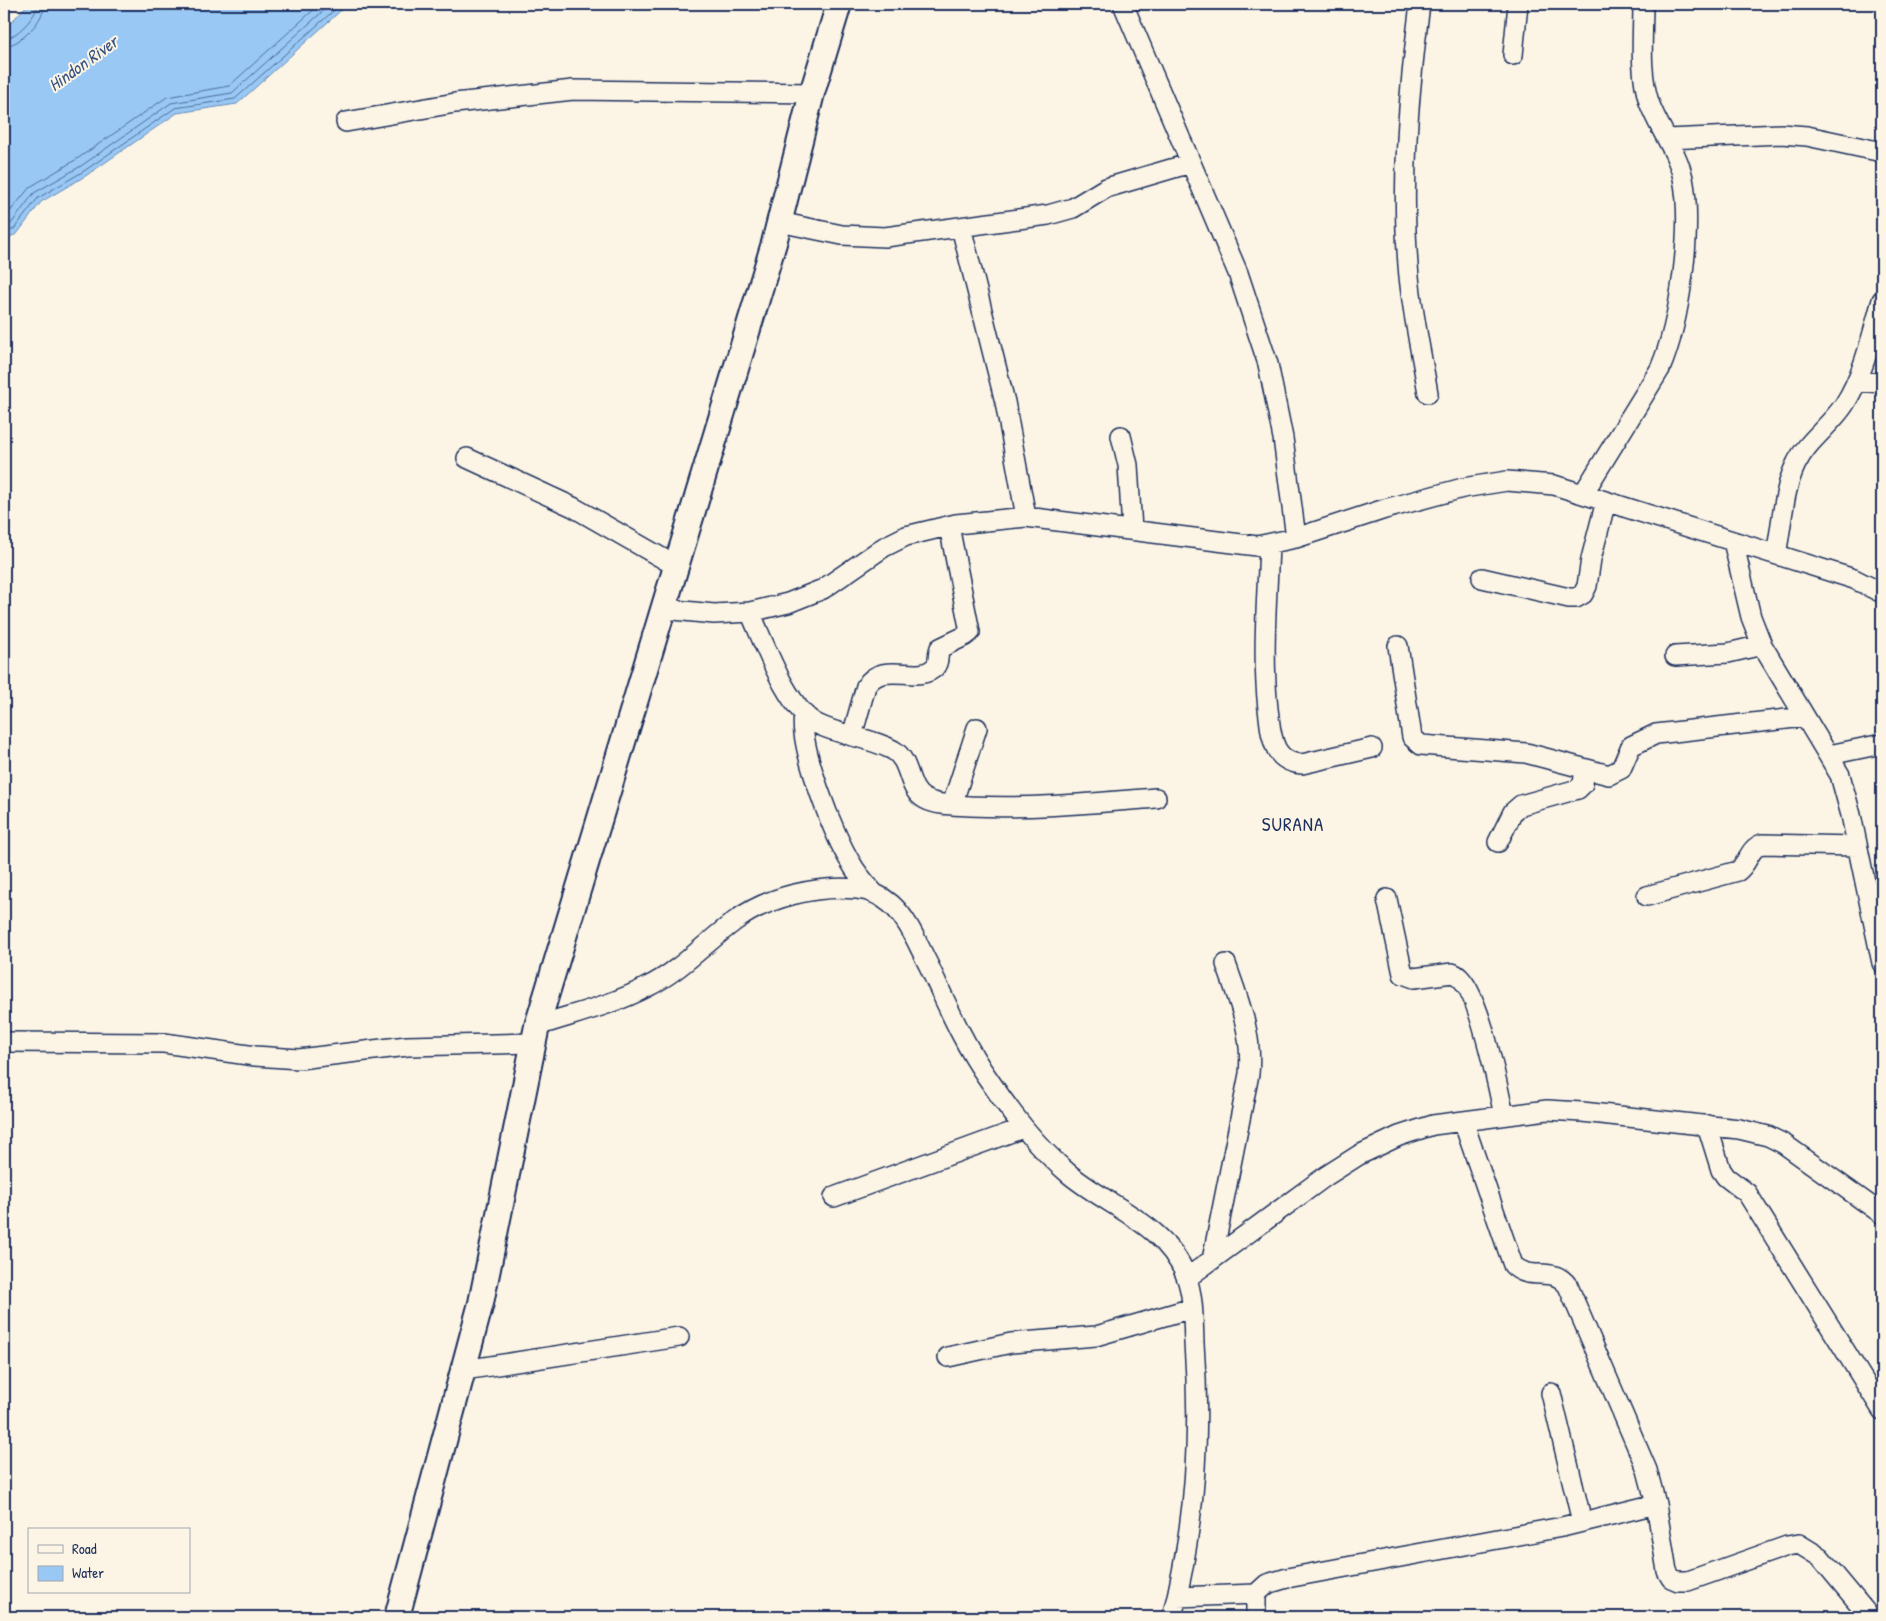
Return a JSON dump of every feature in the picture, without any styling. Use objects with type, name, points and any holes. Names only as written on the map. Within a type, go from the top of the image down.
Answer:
[{"type":"street","points":[[397,1617],[481,1302],[535,1035],[779,222],[812,93],[839,4]]},
{"type":"street","points":[[1123,4],[1238,273],[1268,364],[1283,438],[1296,538]]},
{"type":"street","points":[[1420,4],[1411,75],[1405,155],[1405,211],[1408,268],[1428,393]]},
{"type":"street","points":[[1513,55],[1518,4]]},
{"type":"street","points":[[1583,494],[1660,369],[1670,347],[1676,323],[1687,209],[1682,176],[1667,138],[1650,104],[1645,88],[1643,4]]},
{"type":"street","points":[[346,122],[455,103],[574,90],[712,90],[812,93]]},
{"type":"street","points":[[1667,138],[1782,134],[1807,136],[1882,152]]},
{"type":"street","points":[[779,222],[858,237],[886,237],[1062,213],[1106,188],[1191,163]]},
{"type":"street","points":[[961,227],[1005,402],[1026,517]]},
{"type":"street","points":[[1776,554],[1790,478],[1795,465],[1810,443],[1834,418],[1857,381],[1882,300]]},
{"type":"street","points":[[1857,381],[1882,383]]},
{"type":"street","points":[[1122,436],[1128,465],[1132,530]]},
{"type":"street","points":[[467,458],[573,507],[676,566]]},
{"type":"street","points":[[664,609],[714,614],[750,612],[806,596],[830,585],[884,547],[906,536],[949,526],[1026,517],[1257,546],[1296,538],[1384,509],[1483,484],[1530,482],[1554,485],[1776,554],[1854,579],[1882,593]]},
{"type":"street","points":[[1482,578],[1569,598],[1576,598],[1583,594],[1587,586],[1591,559],[1606,501]]},
{"type":"street","points":[[852,736],[866,686],[870,679],[883,673],[924,672],[931,670],[938,662],[940,648],[970,632],[949,526]]},
{"type":"street","points":[[1733,541],[1751,617],[1762,645],[1804,717],[1829,755],[1846,793],[1882,963]]},
{"type":"street","points":[[1269,545],[1264,667],[1271,732],[1277,750],[1292,764],[1302,764],[1372,748]]},
{"type":"street","points":[[750,612],[784,685],[793,702],[804,715],[817,724],[898,753],[906,764],[918,793],[925,799],[952,805],[1018,808],[1156,798]]},
{"type":"street","points":[[1674,656],[1728,652],[1762,645]]},
{"type":"street","points":[[1398,646],[1409,724],[1416,742],[1421,745],[1526,753],[1563,761],[1585,769],[1614,774],[1621,769],[1631,746],[1656,734],[1804,717]]},
{"type":"street","points":[[804,715],[802,725],[814,773],[841,845],[862,880],[874,893],[891,904],[906,922],[961,1034],[984,1074],[1040,1149],[1070,1176],[1158,1235],[1171,1249],[1186,1278],[1192,1308],[1197,1384],[1195,1491],[1172,1617]]},
{"type":"street","points":[[952,805],[977,728]]},
{"type":"street","points":[[1829,755],[1882,744]]},
{"type":"street","points":[[1498,842],[1516,808],[1527,802],[1578,790],[1583,784],[1585,769]]},
{"type":"street","points":[[1647,896],[1738,870],[1744,865],[1752,849],[1762,844],[1857,846]]},
{"type":"street","points":[[4,1042],[164,1043],[255,1056],[299,1059],[407,1046],[535,1035],[648,987],[673,971],[734,922],[764,905],[811,891],[858,889],[874,893]]},
{"type":"street","points":[[1387,898],[1403,974],[1414,978],[1452,973],[1465,981],[1488,1044],[1504,1115]]},
{"type":"street","points":[[1212,1260],[1249,1074],[1251,1052],[1247,1026],[1226,964]]},
{"type":"street","points":[[1186,1278],[1326,1176],[1359,1155],[1399,1136],[1433,1125],[1547,1110],[1610,1114],[1707,1125],[1768,1136],[1784,1144],[1882,1214]]},
{"type":"street","points":[[1462,1120],[1512,1265],[1525,1274],[1556,1275],[1568,1286],[1647,1470],[1656,1504],[1664,1563],[1671,1578],[1678,1581],[1688,1581],[1787,1546],[1799,1544],[1820,1557],[1870,1617]]},
{"type":"street","points":[[1707,1125],[1721,1170],[1726,1177],[1747,1193],[1882,1410]]},
{"type":"street","points":[[834,1197],[1023,1128]]},
{"type":"street","points":[[948,1357],[1012,1343],[1096,1336],[1192,1308]]},
{"type":"street","points":[[464,1370],[679,1337]]},
{"type":"street","points":[[1551,1393],[1582,1522]]},
{"type":"street","points":[[1177,1597],[1256,1594],[1267,1584],[1287,1578],[1488,1542],[1656,1504]]},
{"type":"street","points":[[1256,1594],[1256,1617]]},
{"type":"water","name":"Hindon River","points":[[28,4],[348,4],[237,104],[177,113],[87,175],[41,202],[17,234],[4,239],[4,30]]},
{"type":"district","name":"SURANA","points":[[1293,824]]}]
